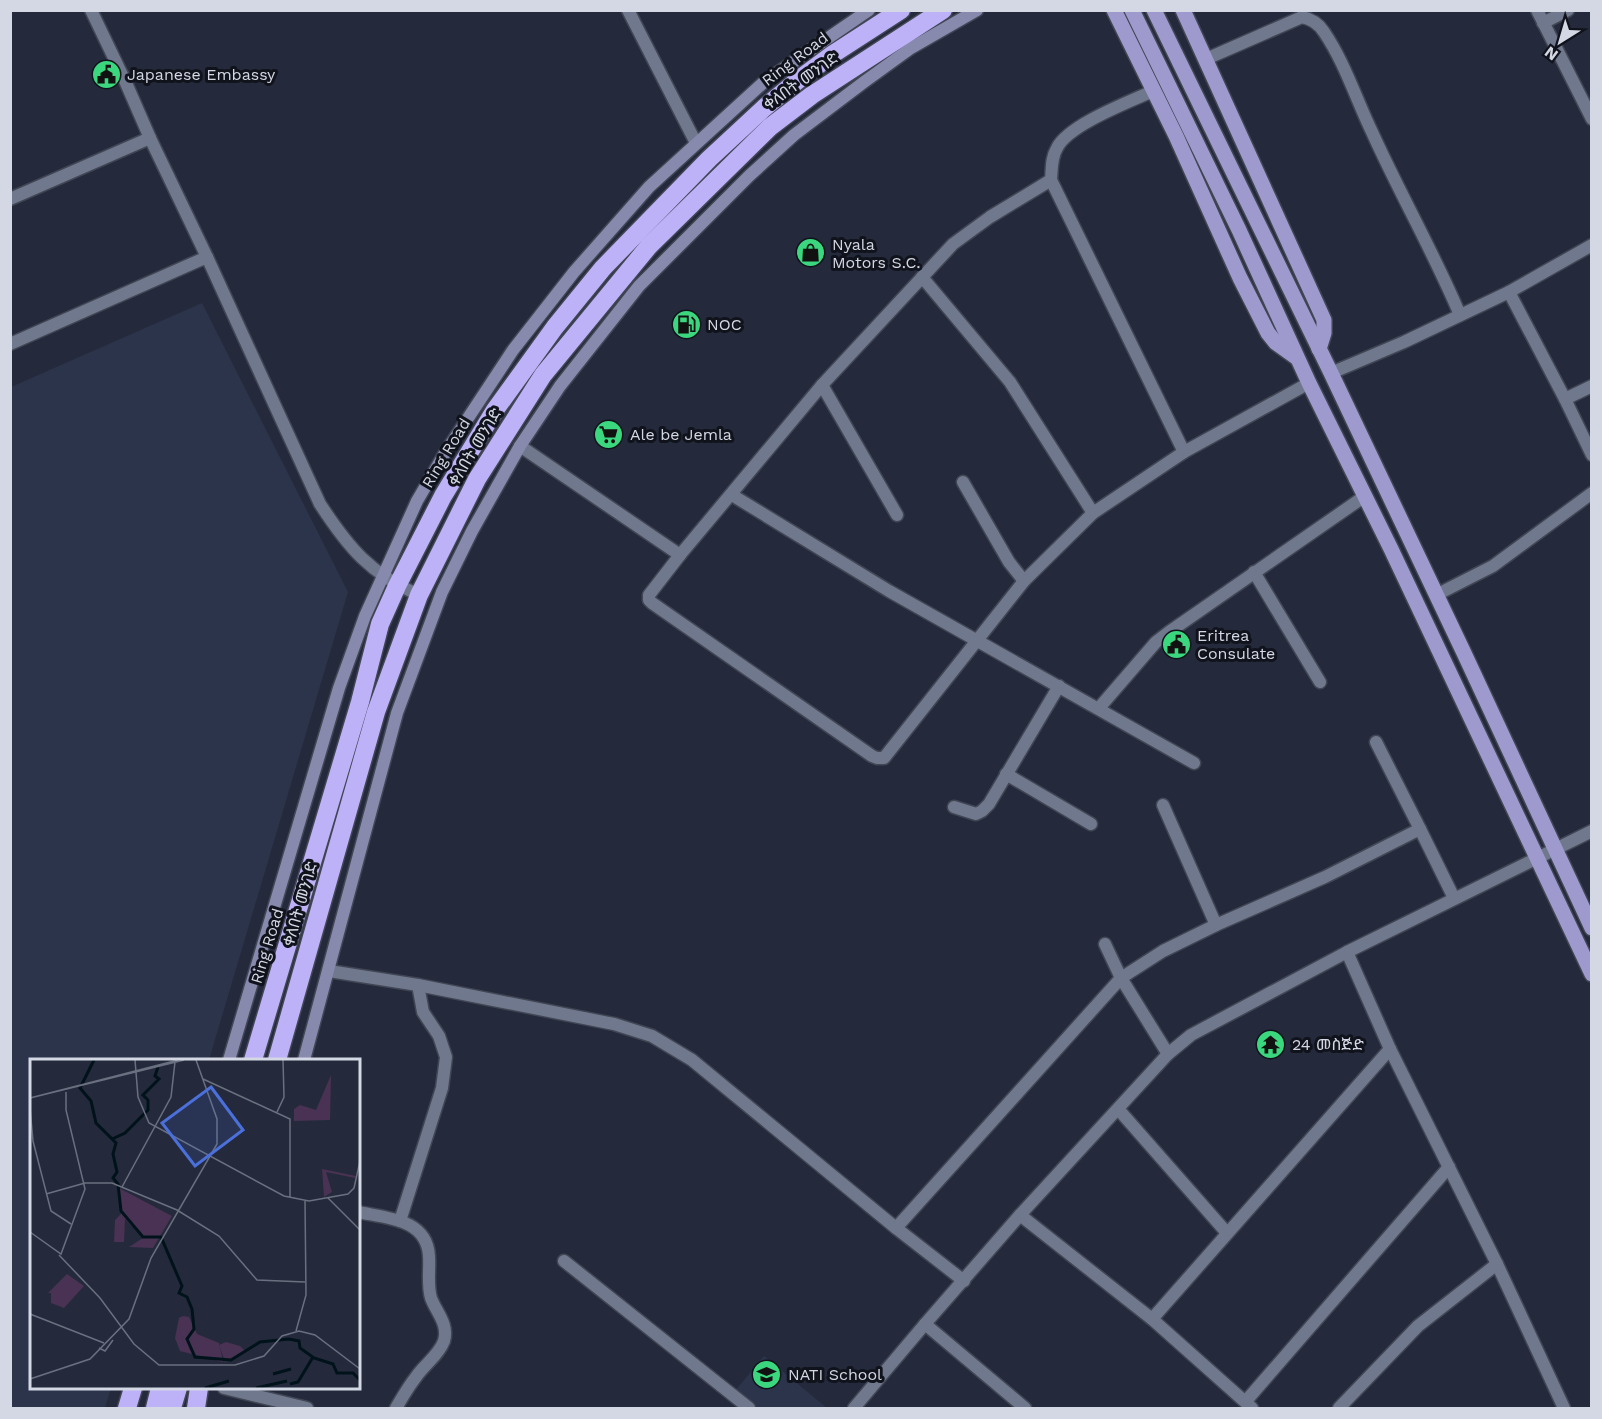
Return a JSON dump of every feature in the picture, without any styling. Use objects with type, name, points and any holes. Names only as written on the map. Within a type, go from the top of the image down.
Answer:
[{"type":"highway","name":"Ring Road","points":[[253,1059],[360,702],[389,580],[495,410],[555,327],[603,268],[656,212],[764,108],[833,54],[901,10]]},
{"type":"highway","name":"ቀለበት መንገድ","points":[[277,1059],[376,712],[419,595],[477,479],[543,375],[649,246],[770,127],[812,95],[943,10]]},
{"type":"highway","points":[[127,1408],[133,1389]]},
{"type":"highway","points":[[155,1408],[160,1389]]},
{"type":"highway","points":[[196,1408],[201,1389]]},
{"type":"main road","points":[[1114,10],[1268,333],[1276,343],[1298,358]]},
{"type":"main road","points":[[1132,10],[1199,146],[1309,383],[1592,974]]},
{"type":"main road","points":[[1154,10],[1331,373],[1592,928]]},
{"type":"main road","points":[[1184,10],[1324,320],[1324,333],[1319,349]]},
{"type":"street","points":[[91,10],[320,504],[342,538],[358,556],[389,580],[419,595]]},
{"type":"street","points":[[628,10],[696,143]]},
{"type":"street","points":[[229,1059],[339,688],[364,616],[389,580],[417,501],[440,462],[513,350],[574,272],[649,187],[764,82],[869,10]]},
{"type":"street","points":[[304,1059],[387,745],[423,640],[442,592],[472,531],[520,446],[560,386],[639,286],[749,176],[794,135],[864,82],[911,48],[977,10]]},
{"type":"street","points":[[1538,10],[1592,119]]},
{"type":"street","points":[[1543,23],[1568,10]]},
{"type":"street","points":[[1206,59],[1302,17],[1312,20],[1324,30],[1344,69],[1371,132],[1441,270],[1460,315]]},
{"type":"street","points":[[1153,90],[1067,135],[1052,158],[1051,180],[1184,452]]},
{"type":"street","points":[[10,199],[150,138]]},
{"type":"street","points":[[1051,180],[990,217],[954,243],[822,385],[680,555],[650,595],[649,600],[652,603],[877,758],[884,758],[1024,581],[1093,513],[1184,452],[1309,383]]},
{"type":"street","points":[[1331,373],[1509,292],[1592,245]]},
{"type":"street","points":[[10,344],[207,257]]},
{"type":"street","points":[[922,277],[1010,382],[1093,513]]},
{"type":"street","points":[[1509,292],[1592,455]]},
{"type":"street","points":[[822,385],[897,515]]},
{"type":"street","points":[[1565,399],[1592,386]]},
{"type":"street","points":[[520,446],[680,555]]},
{"type":"street","points":[[963,482],[1009,562],[1024,581]]},
{"type":"street","points":[[1436,595],[1494,566],[1592,493]]},
{"type":"street","points":[[732,495],[860,574],[1194,763]]},
{"type":"street","points":[[1099,708],[1156,642],[1365,496]]},
{"type":"street","points":[[1254,572],[1320,682]]},
{"type":"street","points":[[954,807],[976,814],[989,804],[1059,686]]},
{"type":"street","points":[[1376,742],[1454,898]]},
{"type":"street","points":[[1006,774],[1091,824]]},
{"type":"street","points":[[1163,805],[1216,925]]},
{"type":"street","points":[[896,1228],[1120,978],[1163,951],[1216,925],[1325,878],[1420,828]]},
{"type":"street","points":[[854,1408],[1020,1215],[1119,1110],[1168,1054],[1200,1030],[1347,952],[1592,831]]},
{"type":"street","points":[[1105,944],[1120,978],[1168,1054]]},
{"type":"street","points":[[1347,952],[1390,1049],[1497,1264],[1564,1408]]},
{"type":"street","points":[[329,971],[614,1024],[652,1036],[692,1060],[964,1281]]},
{"type":"street","points":[[400,1221],[442,1088],[446,1057],[439,1036],[423,1012],[418,986]]},
{"type":"street","points":[[1152,1319],[1390,1049]]},
{"type":"street","points":[[1119,1110],[1227,1233]]},
{"type":"street","points":[[1020,1215],[1152,1319],[1249,1405],[1449,1167]]},
{"type":"street","points":[[360,1212],[410,1224],[421,1232],[427,1244],[429,1256],[431,1299],[445,1325],[444,1340],[437,1353],[416,1377],[396,1408]]},
{"type":"street","points":[[564,1261],[749,1408]]},
{"type":"street","points":[[1339,1408],[1418,1326],[1497,1264]]},
{"type":"street","points":[[924,1324],[1025,1408]]},
{"type":"street","points":[[228,1389],[307,1408]]},
{"type":"shaded area","points":[[202,303],[348,592],[209,1059],[30,1059],[30,1389],[111,1389],[105,1408],[11,1408],[11,387]]},
{"type":"shaded area","name":"NATI School","points":[[764,1356],[827,1408],[755,1408],[734,1392]]},
{"type":"place","name":"Japanese Embassy","points":[[106,74]]},
{"type":"place","name":"Nyala Motors S.C.","points":[[811,253]]},
{"type":"place","name":"NOC","points":[[686,324]]},
{"type":"place","name":"Ale be Jemla","points":[[609,434]]},
{"type":"place","name":"Eritrea Consulate","points":[[1176,644]]},
{"type":"place","name":"24 መስጅድ","points":[[1271,1044]]},
{"type":"place","name":"NATI School","points":[[767,1374]]}]
